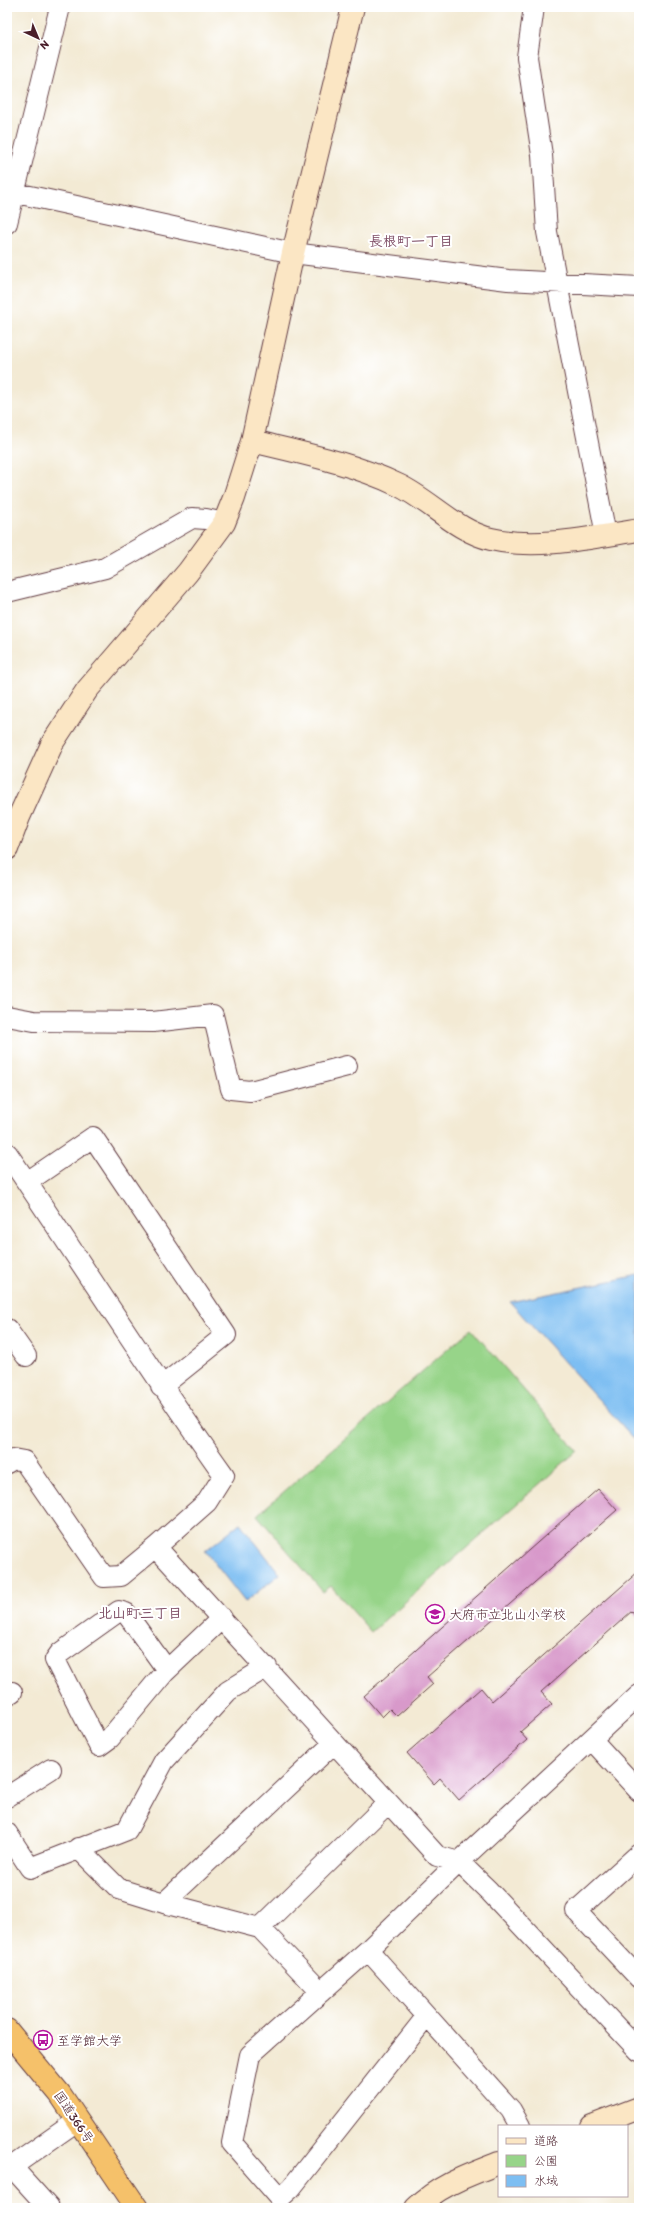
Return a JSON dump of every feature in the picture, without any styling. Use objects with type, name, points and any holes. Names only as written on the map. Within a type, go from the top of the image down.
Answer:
[{"type":"highway","name":"国道366号","points":[[7,2030],[60,2094],[137,2208]]},
{"type":"street","points":[[7,223],[10,192],[60,7]]},
{"type":"street","points":[[7,849],[19,816],[53,742],[87,690],[188,572],[224,523],[234,498],[252,441],[293,253],[353,7]]},
{"type":"street","points":[[534,7],[527,56],[542,155],[547,232],[606,535]]},
{"type":"street","points":[[10,192],[293,253],[508,280],[639,287]]},
{"type":"street","points":[[252,441],[351,467],[398,485],[451,518],[465,530],[491,539],[542,543],[639,530]]},
{"type":"street","points":[[7,592],[105,568],[192,518],[206,518],[224,523]]},
{"type":"street","points":[[7,1016],[34,1021],[153,1022],[213,1015],[231,1089],[250,1091],[347,1066]]},
{"type":"street","points":[[27,1182],[93,1137],[226,1335],[161,1387]]},
{"type":"street","points":[[7,1153],[75,1252],[161,1387],[224,1475],[207,1502],[156,1547],[121,1576],[104,1577],[24,1461],[12,1459],[7,1463]]},
{"type":"street","points":[[7,1329],[26,1356]]},
{"type":"street","points":[[156,1547],[267,1667],[437,1856],[459,1862],[489,1891],[639,2051]]},
{"type":"street","points":[[167,1670],[126,1613],[119,1611],[60,1653],[55,1660],[99,1746],[110,1738],[167,1670],[222,1618]]},
{"type":"street","points":[[7,1833],[30,1868],[78,1848],[128,1830],[164,1761],[228,1690],[267,1667]]},
{"type":"street","points":[[427,2016],[295,2182],[280,2198],[232,2143],[250,2055],[368,1950],[459,1862],[639,1695]]},
{"type":"street","points":[[592,1740],[639,1791]]},
{"type":"street","points":[[164,1903],[334,1743]]},
{"type":"street","points":[[7,1797],[51,1769]]},
{"type":"street","points":[[260,1928],[388,1803]]},
{"type":"street","points":[[78,1848],[119,1889],[164,1903],[260,1928],[321,1992]]},
{"type":"street","points":[[639,1854],[576,1911],[639,1978]]},
{"type":"street","points":[[368,1950],[511,2110],[519,2125]]},
{"type":"street","points":[[595,2125],[639,2108]]},
{"type":"street","points":[[49,2208],[9,2168],[77,2121]]},
{"type":"street","points":[[416,2208],[426,2198],[454,2181],[498,2163]]},
{"type":"green space","points":[[471,1329],[577,1451],[371,1632],[331,1586],[323,1592],[257,1515]]},
{"type":"water","points":[[639,1275],[639,1444],[510,1302]]},
{"type":"water","points":[[240,1523],[280,1574],[245,1602],[205,1551]]},
{"type":"building","points":[[598,1489],[617,1510],[427,1677],[433,1684],[397,1716],[390,1709],[382,1717],[364,1696]]},
{"type":"building","points":[[639,1571],[639,1619],[632,1611],[541,1692],[552,1704],[520,1732],[527,1740],[459,1800],[440,1778],[434,1784],[407,1753],[481,1688],[492,1701]]},
{"type":"place","name":"大府市立北山小学校","points":[[435,1614]]},
{"type":"place","name":"至学館大学","points":[[43,2040]]},
{"type":"district","name":"長根町一丁目","points":[[411,241]]},
{"type":"district","name":"北山町三丁目","points":[[140,1613]]}]
